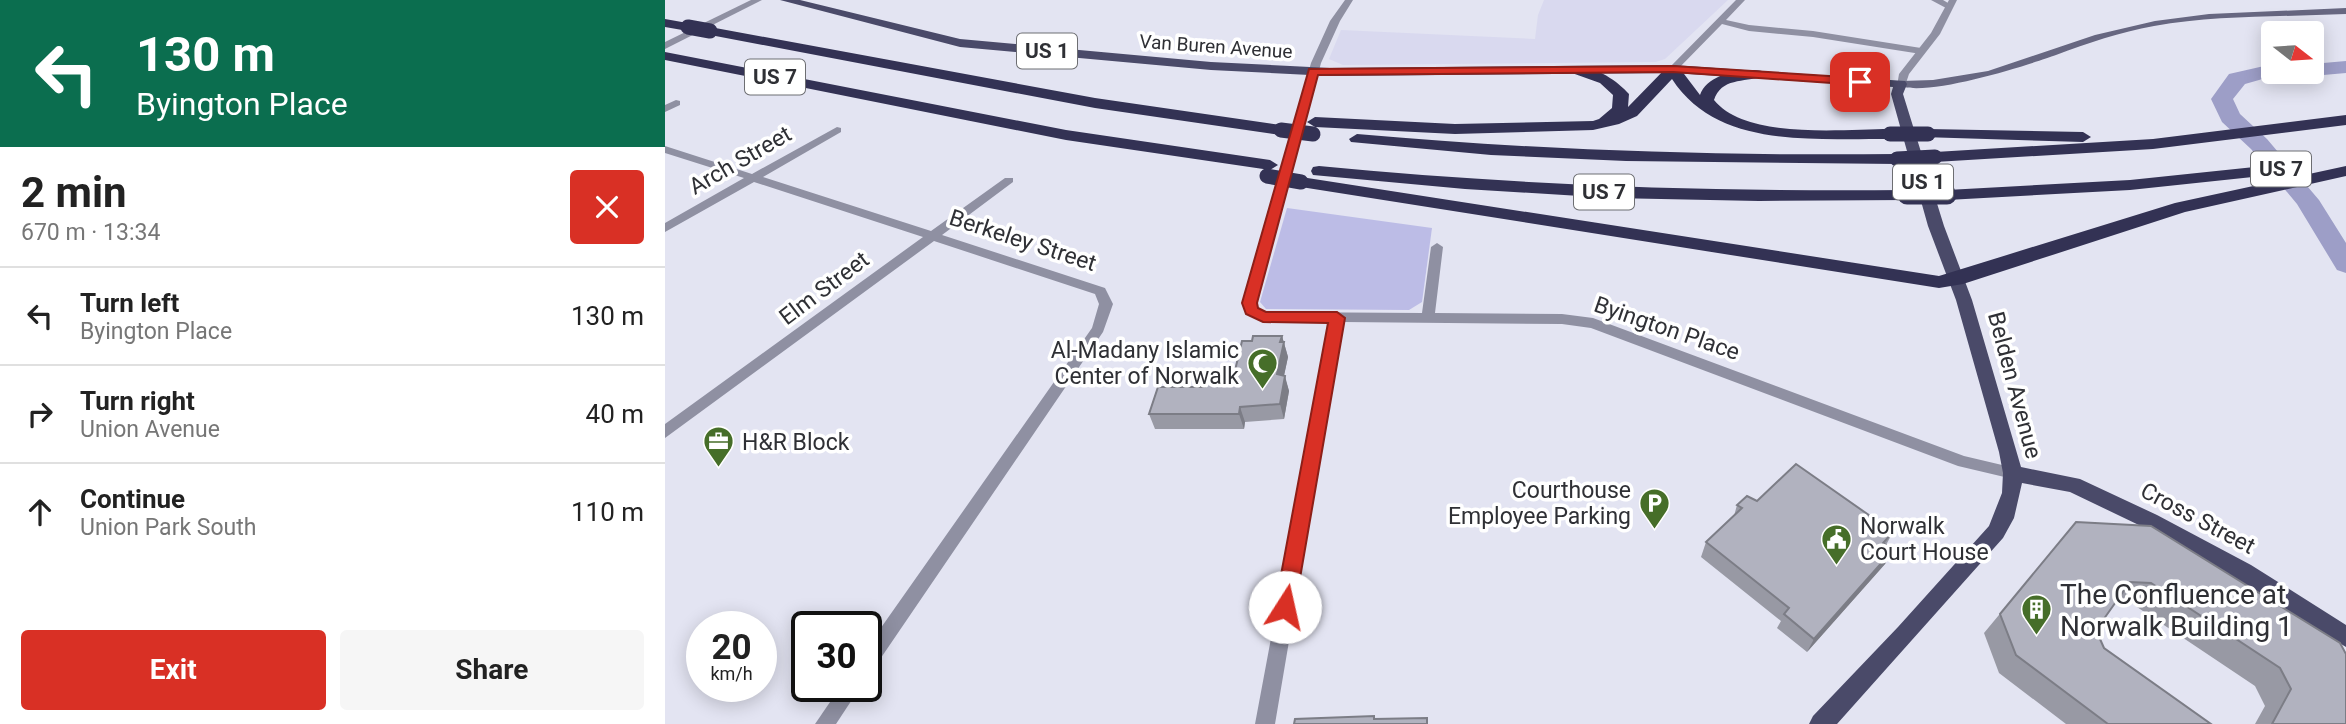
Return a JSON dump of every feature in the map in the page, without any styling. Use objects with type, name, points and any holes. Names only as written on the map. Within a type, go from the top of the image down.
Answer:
[{"type":"highway","name":"US 7","points":[[665,23],[1166,115],[1314,128],[1442,146],[1609,156],[1742,160],[1935,158],[2063,151],[2346,120]]},
{"type":"highway","name":"US 7","points":[[665,56],[987,120],[1049,139],[1101,150],[1302,175],[1605,192],[1732,196],[1947,195],[2082,188],[2345,164]]},
{"type":"highway","points":[[1577,69],[1605,80],[1621,94],[1620,109],[1601,124]]},
{"type":"highway","points":[[1314,128],[1462,130],[1601,124],[1623,117],[1639,107],[1673,69],[1693,97],[1717,114],[1741,124],[1771,130],[2091,137],[2194,136]]},
{"type":"highway","points":[[1717,114],[1706,100],[1710,88],[1724,79],[1757,74]]},
{"type":"highway","points":[[1302,175],[1922,281],[1956,279],[2152,215],[2345,164]]},
{"type":"main road","name":"Van Buren Avenue","points":[[786,0],[960,43],[1212,66],[1313,72],[1673,69],[1901,84]]},
{"type":"main road","points":[[1901,84],[1991,74],[2086,42],[2141,27],[2222,18],[2346,11]]},
{"type":"main road","name":"Belden Avenue","points":[[1821,724],[1987,543],[2004,518],[2010,503],[2013,473],[1956,279],[1935,226],[1897,94],[1901,84]]},
{"type":"main road","name":"Cross Street","points":[[2013,473],[2073,485],[2150,521],[2242,572],[2346,637]]},
{"type":"street","points":[[665,46],[758,0]]},
{"type":"street","points":[[1313,72],[1335,21],[1349,0]]},
{"type":"street","points":[[1673,69],[1741,0]]},
{"type":"street","points":[[1901,84],[1904,74],[1935,34],[1951,3],[1935,0]]},
{"type":"street","points":[[1719,21],[1749,29],[1825,36],[1921,51]]},
{"type":"street","name":"Byington Place","points":[[1313,72],[1250,303],[1251,310],[1263,317],[1562,319],[1593,323],[1963,462],[2013,473]]},
{"type":"street","points":[[665,109],[676,103]]},
{"type":"street","name":"Arch Street","points":[[665,228],[837,130]]},
{"type":"street","name":"Berkeley Street","points":[[665,149],[1100,291],[1106,304],[1098,329],[882,642]]},
{"type":"street","name":"Elm Street","points":[[665,432],[1009,180]]},
{"type":"street","points":[[1428,317],[1437,247]]},
{"type":"street","points":[[1265,724],[1337,318]]},
{"type":"street","points":[[825,724],[841,702]]},
{"type":"shaded area","points":[[1544,0],[1728,0],[1665,59],[1656,62],[1343,65],[1329,59],[1341,30],[1535,39],[1538,15]]},
{"type":"shaded area","points":[[1287,208],[1432,228],[1422,302],[1409,310],[1266,309],[1260,302]]},
{"type":"building","points":[[1253,336],[1282,336],[1280,342],[1284,342],[1277,374],[1285,376],[1280,404],[1240,407],[1239,414],[1149,414],[1158,387],[1205,387],[1206,383],[1232,383],[1242,341],[1252,341]]},
{"type":"building","name":"Norwalk Court House","points":[[1796,464],[1893,532],[1883,543],[1893,550],[1814,639],[1784,614],[1789,608],[1706,542],[1742,508],[1737,505],[1747,496],[1757,501]]},
{"type":"building","name":"The Confluence at Norwalk Building 1","points":[[2076,522],[2151,526],[2340,643],[2346,654],[2346,724],[2272,724],[2291,689],[2280,668],[2151,583],[2130,582],[2096,630],[2104,648],[2211,724],[2108,724],[2016,655],[2000,614]]},
{"type":"building","points":[[1374,716],[1374,719],[1427,718],[1427,724],[1294,724],[1295,719]]},
{"type":"waterway","points":[[2324,69],[2346,67]]},
{"type":"waterway","points":[[2261,73],[2237,79],[2222,99],[2230,117],[2259,144],[2307,200],[2346,264]]},
{"type":"place","name":"Al-Madany Islamic Center of Norwalk","points":[[1262,390]]},
{"type":"place","name":"H&R Block","points":[[719,469]]},
{"type":"place","name":"Courthouse Employee Parking","points":[[1654,530]]},
{"type":"place","name":"Norwalk Court House","points":[[1837,566]]},
{"type":"place","name":"The Confluence at Norwalk Building 1","points":[[2037,637]]},
{"type":"route","points":[[1285,607],[1337,318],[1263,317],[1251,310],[1250,303],[1313,72],[1673,69],[1860,82]]}]
